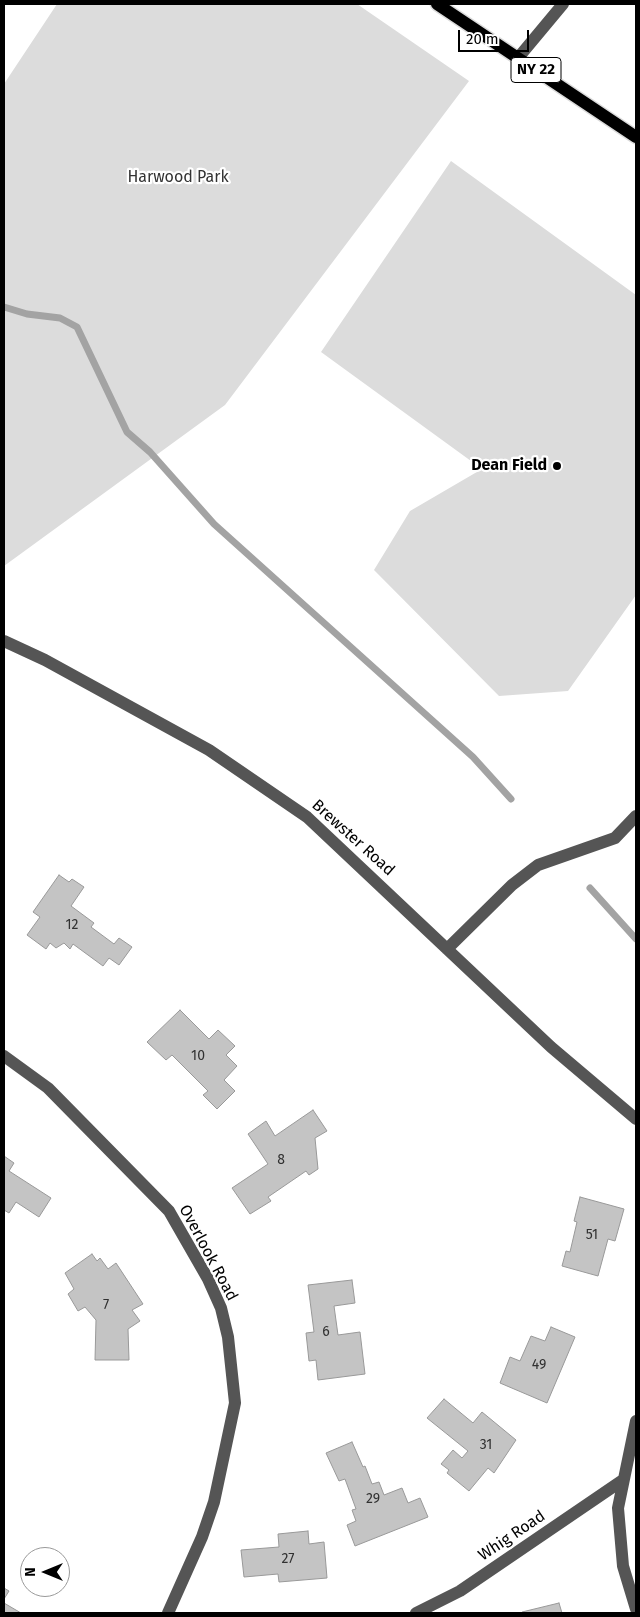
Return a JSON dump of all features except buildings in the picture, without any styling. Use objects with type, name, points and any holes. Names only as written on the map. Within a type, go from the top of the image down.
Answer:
[{"type":"main road","name":"NY 22","points":[[437,4],[636,136]]},
{"type":"street","points":[[518,58],[563,4]]},
{"type":"street","name":"Brewster Road","points":[[4,641],[45,660],[147,714],[209,750],[307,816],[552,1047],[636,1119]]},
{"type":"street","points":[[447,949],[512,885],[538,865],[615,838],[636,816]]},
{"type":"street","name":"Overlook Road","points":[[4,1056],[48,1088],[169,1211],[208,1279],[221,1308],[228,1337],[235,1403],[214,1502],[202,1537],[168,1613]]},
{"type":"street","points":[[636,1421],[618,1508],[623,1566],[636,1609]]},
{"type":"street","name":"Whig Road","points":[[416,1613],[460,1591],[623,1480]]},
{"type":"green space","name":"Harwood Park","points":[[57,4],[357,4],[469,81],[225,405],[4,566],[4,84]]},
{"type":"green space","name":"Dean Field","points":[[451,161],[636,295],[636,595],[568,691],[499,696],[374,570],[410,511],[482,469],[321,352]]},
{"type":"waterway","points":[[4,307],[27,314],[60,318],[77,327],[127,432],[150,452],[214,524],[473,757],[511,799]]},
{"type":"waterway","points":[[590,888],[636,939]]},
{"type":"place","name":"Dean Field","points":[[557,466]]}]
